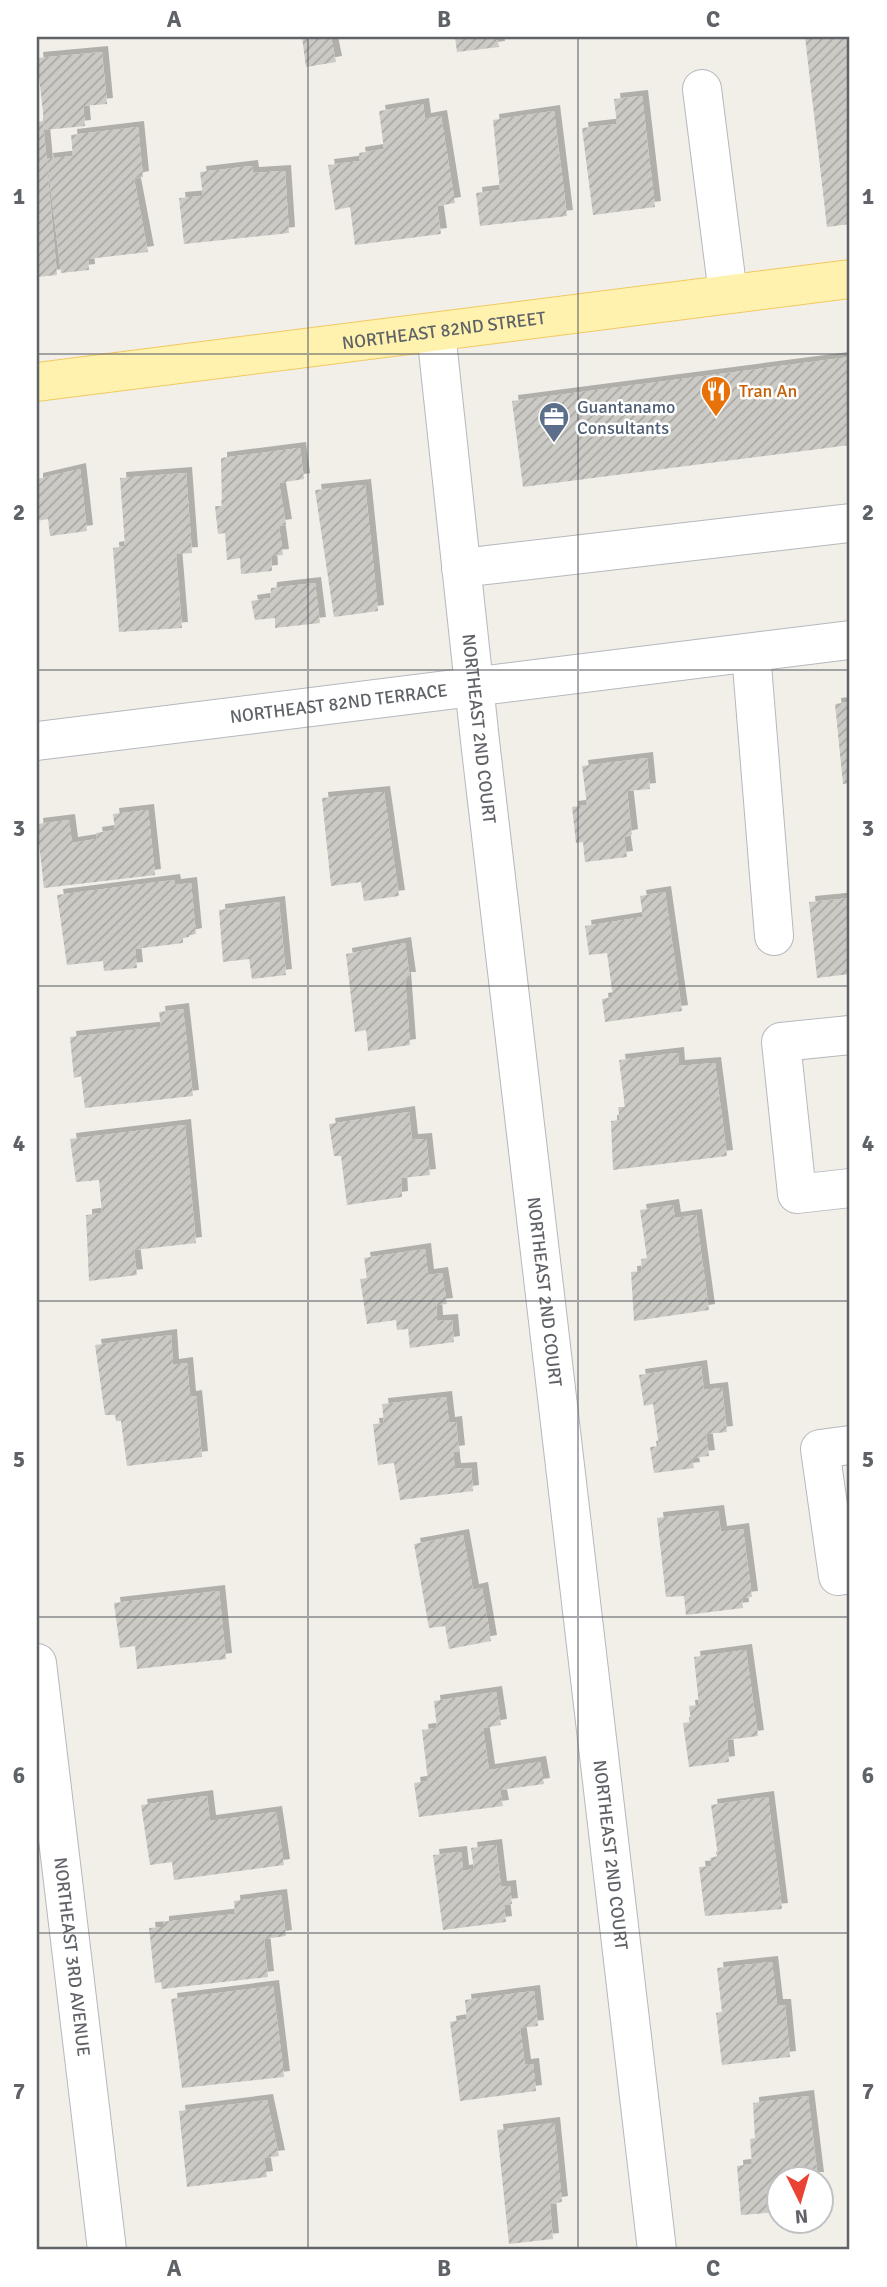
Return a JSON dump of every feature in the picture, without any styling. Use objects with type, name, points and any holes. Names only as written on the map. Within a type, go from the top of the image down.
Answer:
[{"type":"main road","name":"NORTHEAST 82ND STREET","points":[[37,382],[850,279]]},
{"type":"street","points":[[702,89],[728,294]]},
{"type":"street","name":"NORTHEAST 2ND COURT","points":[[436,332],[474,688],[657,2250]]},
{"type":"street","points":[[461,568],[850,523]]},
{"type":"street","name":"NORTHEAST 82ND TERRACE","points":[[37,741],[850,640]]},
{"type":"street","points":[[751,653],[774,936]]},
{"type":"street","points":[[850,1035],[781,1042],[797,1194],[850,1188]]},
{"type":"street","points":[[850,1445],[820,1448],[838,1576],[850,1574]]},
{"type":"street","name":"NORTHEAST 3RD AVENUE","points":[[37,1663],[107,2250]]},
{"type":"building","points":[[302,37],[331,37],[336,62],[306,67]]},
{"type":"building","points":[[455,37],[497,37],[499,47],[457,52]]},
{"type":"building","points":[[805,37],[850,37],[850,224],[827,227]]},
{"type":"building","points":[[102,52],[107,104],[83,106],[85,126],[45,130],[37,58]]},
{"type":"building","points":[[642,96],[655,207],[593,215],[582,128],[617,124],[614,99]]},
{"type":"building","points":[[423,104],[425,119],[441,116],[455,203],[437,206],[441,234],[355,245],[350,207],[335,210],[328,165],[360,161],[359,153],[384,149],[379,111]]},
{"type":"building","points":[[554,111],[567,216],[480,226],[476,193],[500,190],[493,120]]},
{"type":"building","points":[[43,121],[57,275],[37,277],[37,122]]},
{"type":"building","points":[[138,127],[143,177],[134,179],[148,252],[88,259],[89,270],[61,273],[47,159],[73,156],[71,135]]},
{"type":"building","points":[[252,166],[253,173],[285,171],[289,233],[184,244],[179,198],[203,196],[200,172]]},
{"type":"building","points":[[850,357],[850,445],[523,487],[512,401]]},
{"type":"building","points":[[300,448],[304,479],[279,483],[286,525],[279,526],[283,555],[271,556],[272,571],[241,574],[240,558],[227,560],[225,533],[218,534],[215,506],[222,506],[221,458]]},
{"type":"building","points":[[80,469],[87,531],[50,536],[48,519],[37,521],[37,479]]},
{"type":"building","points":[[186,473],[192,553],[176,554],[182,628],[119,632],[113,548],[125,546],[120,478]]},
{"type":"building","points":[[365,485],[378,611],[334,617],[315,490]]},
{"type":"building","points":[[315,583],[320,623],[275,628],[275,618],[255,620],[251,601],[270,598],[271,588]]},
{"type":"building","points":[[850,702],[850,783],[843,784],[835,704]]},
{"type":"building","points":[[647,758],[650,789],[627,791],[632,835],[624,837],[627,857],[585,862],[583,842],[576,843],[572,807],[587,805],[582,766]]},
{"type":"building","points":[[384,792],[399,896],[364,901],[361,882],[331,886],[322,798]]},
{"type":"building","points":[[148,810],[155,875],[44,888],[37,824],[69,820],[72,843],[97,839],[96,833],[115,830],[113,814]]},
{"type":"building","points":[[174,880],[175,885],[191,883],[196,934],[183,937],[183,943],[135,949],[137,968],[104,971],[103,961],[67,965],[57,895]]},
{"type":"building","points":[[665,892],[682,1011],[605,1022],[602,999],[613,997],[607,953],[589,955],[585,926],[643,917],[640,896]]},
{"type":"building","points":[[850,898],[850,974],[817,978],[809,902]]},
{"type":"building","points":[[279,902],[286,975],[252,979],[249,959],[223,962],[219,910]]},
{"type":"building","points":[[405,943],[410,978],[405,978],[410,1045],[368,1051],[366,1030],[355,1032],[346,954]]},
{"type":"building","points":[[183,1009],[193,1096],[85,1108],[81,1076],[74,1078],[70,1037],[161,1027],[159,1012]]},
{"type":"building","points":[[678,1053],[679,1066],[715,1063],[727,1156],[613,1170],[611,1121],[620,1120],[618,1107],[625,1107],[619,1060]]},
{"type":"building","points":[[409,1112],[412,1140],[426,1139],[430,1175],[401,1178],[402,1197],[347,1205],[341,1156],[334,1156],[329,1124]]},
{"type":"building","points":[[185,1125],[196,1243],[134,1250],[137,1275],[89,1281],[86,1215],[102,1213],[99,1180],[76,1182],[70,1139]]},
{"type":"building","points":[[673,1205],[675,1218],[696,1215],[709,1310],[634,1321],[631,1272],[642,1271],[641,1259],[647,1258],[640,1210]]},
{"type":"building","points":[[425,1249],[428,1275],[442,1273],[447,1304],[436,1305],[437,1321],[452,1320],[454,1342],[410,1348],[408,1329],[397,1330],[396,1320],[367,1324],[360,1279],[367,1278],[364,1258]]},
{"type":"building","points":[[171,1335],[173,1365],[187,1363],[190,1397],[196,1396],[202,1457],[127,1466],[121,1421],[116,1421],[115,1415],[105,1415],[95,1345]]},
{"type":"building","points":[[701,1366],[704,1390],[722,1388],[727,1432],[706,1434],[709,1456],[692,1458],[694,1468],[654,1473],[650,1447],[659,1446],[653,1404],[644,1406],[639,1375]]},
{"type":"building","points":[[446,1397],[449,1423],[456,1422],[459,1451],[453,1452],[455,1469],[471,1468],[473,1491],[400,1500],[394,1463],[378,1465],[373,1424],[384,1423],[382,1404]]},
{"type":"building","points":[[718,1511],[721,1532],[743,1529],[752,1597],[742,1598],[743,1608],[686,1615],[684,1596],[666,1597],[657,1518]]},
{"type":"building","points":[[463,1535],[473,1590],[482,1588],[491,1641],[449,1649],[445,1626],[429,1628],[414,1544]]},
{"type":"building","points":[[219,1591],[226,1659],[137,1669],[135,1646],[120,1648],[114,1603]]},
{"type":"building","points":[[746,1650],[758,1736],[727,1740],[729,1762],[689,1767],[683,1723],[691,1722],[689,1706],[699,1705],[694,1657]]},
{"type":"building","points":[[496,1692],[501,1725],[483,1728],[489,1770],[540,1762],[544,1784],[500,1790],[503,1806],[419,1817],[414,1783],[428,1781],[422,1730],[437,1728],[434,1701]]},
{"type":"building","points":[[207,1796],[210,1821],[276,1812],[284,1865],[174,1880],[172,1862],[150,1865],[141,1805]]},
{"type":"building","points":[[768,1797],[782,1909],[705,1916],[699,1867],[712,1866],[710,1858],[718,1856],[711,1805]]},
{"type":"building","points":[[496,1845],[501,1887],[510,1886],[512,1904],[504,1905],[506,1922],[443,1930],[433,1855],[461,1852],[463,1871],[474,1869],[471,1848]]},
{"type":"building","points":[[281,1895],[286,1936],[264,1939],[268,1977],[162,1989],[161,1982],[155,1983],[149,1928],[163,1927],[163,1922],[235,1914],[234,1901]]},
{"type":"building","points":[[772,1962],[777,2005],[785,2005],[790,2057],[722,2065],[716,2013],[722,2012],[717,1968]]},
{"type":"building","points":[[273,1986],[284,2077],[182,2088],[171,1999]]},
{"type":"building","points":[[534,1991],[538,2026],[520,2028],[525,2065],[533,2064],[536,2091],[460,2101],[450,2022],[467,2019],[465,2000]]},
{"type":"building","points":[[808,2096],[816,2164],[764,2164],[764,2213],[741,2215],[737,2166],[752,2164],[750,2139],[755,2138],[753,2103]]},
{"type":"building","points":[[267,2100],[279,2156],[264,2158],[267,2177],[187,2187],[179,2111]]},
{"type":"building","points":[[554,2123],[562,2202],[550,2204],[553,2239],[509,2244],[497,2130]]},
{"type":"place","name":"Tran An","points":[[716,418]]},
{"type":"place","name":"Guantanamo Consultants","points":[[554,444]]}]
